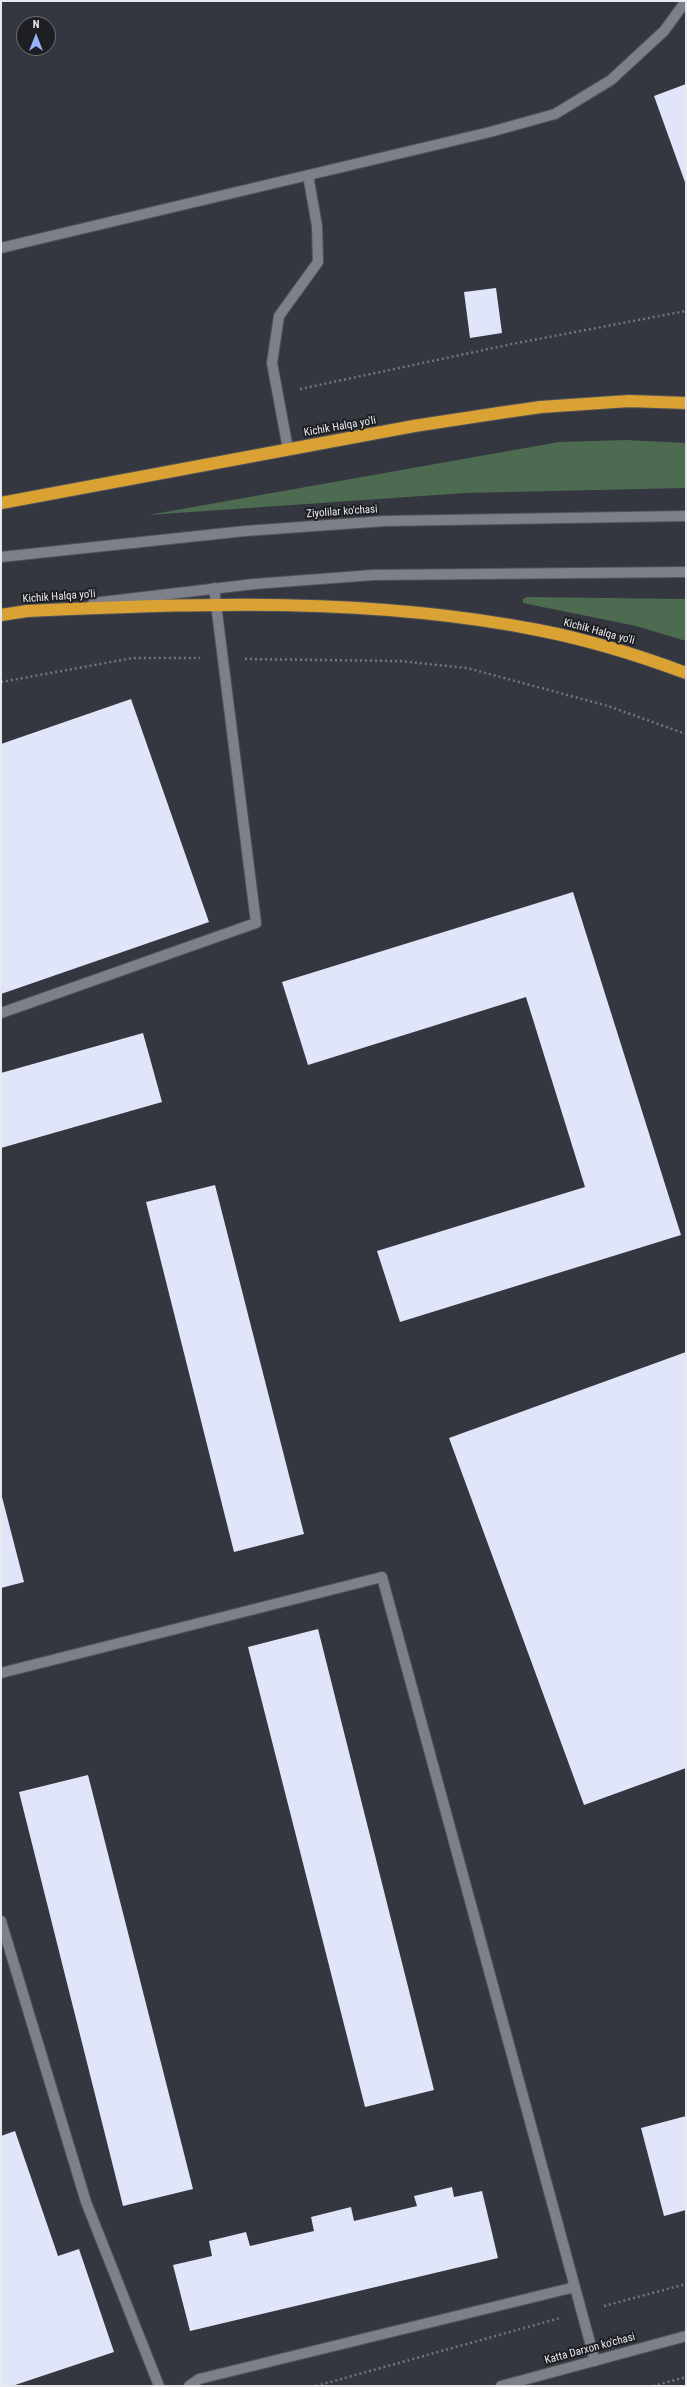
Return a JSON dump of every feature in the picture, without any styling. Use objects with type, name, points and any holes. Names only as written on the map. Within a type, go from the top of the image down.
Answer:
[{"type":"highway","name":"Kichik Halqa yo'li","points":[[1,503],[414,426],[541,407],[629,401],[686,403]]},
{"type":"highway","name":"Kichik Halqa yo'li","points":[[1,616],[27,611],[216,604],[350,608],[419,613],[487,621],[592,642],[642,657],[686,673]]},
{"type":"main road","points":[[1,248],[490,132],[555,114],[611,80],[664,31],[686,1]]},
{"type":"main road","points":[[288,449],[272,362],[279,316],[318,262],[317,226],[308,175]]},
{"type":"main road","name":"Ziyolilar ko'chasi","points":[[1,557],[245,531],[385,521],[686,516]]},
{"type":"main road","points":[[27,611],[214,588],[373,575],[686,572]]},
{"type":"main road","points":[[1,1013],[256,923],[214,588]]},
{"type":"main road","points":[[1,1673],[382,1577],[595,2360]]},
{"type":"main road","points":[[1,1921],[86,2202],[159,2386]]},
{"type":"main road","points":[[189,2386],[199,2378],[575,2287]]},
{"type":"main road","name":"Katta Darxon ko'chasi","points":[[501,2386],[686,2336]]},
{"type":"path","points":[[278,394],[512,344],[686,311]]},
{"type":"path","points":[[1,682],[133,658],[399,661],[467,668],[608,706],[686,734]]},
{"type":"path","points":[[316,2386],[686,2284]]},
{"type":"path","points":[[653,2386],[686,2377]]},
{"type":"green space","points":[[626,440],[686,443],[686,488],[465,493],[148,515],[559,442]]},
{"type":"green space","points":[[527,597],[686,599],[686,641],[636,626],[523,603],[523,599]]},
{"type":"building","points":[[686,84],[686,185],[654,96]]},
{"type":"building","points":[[496,288],[502,333],[470,338],[464,292]]},
{"type":"building","points":[[131,699],[209,922],[1,994],[1,744]]},
{"type":"building","points":[[573,892],[681,1235],[400,1322],[377,1251],[585,1187],[526,997],[308,1065],[282,982]]},
{"type":"building","points":[[143,1033],[162,1102],[1,1148],[1,1073]]},
{"type":"building","points":[[215,1185],[304,1534],[234,1552],[146,1202]]},
{"type":"building","points":[[686,1352],[686,1768],[584,1805],[449,1438]]},
{"type":"building","points":[[1,1493],[24,1582],[1,1588]]},
{"type":"building","points":[[318,1629],[434,2090],[365,2107],[248,1647]]},
{"type":"building","points":[[88,1775],[193,2189],[123,2206],[19,1792]]},
{"type":"building","points":[[686,2116],[686,2210],[664,2216],[641,2128]]},
{"type":"building","points":[[15,2131],[58,2256],[79,2249],[114,2352],[12,2386],[1,2386],[1,2136]]},
{"type":"building","points":[[452,2187],[454,2197],[482,2191],[498,2258],[190,2331],[173,2265],[212,2256],[209,2241],[246,2232],[250,2246],[314,2231],[311,2217],[351,2207],[354,2221],[417,2206],[414,2196]]}]
